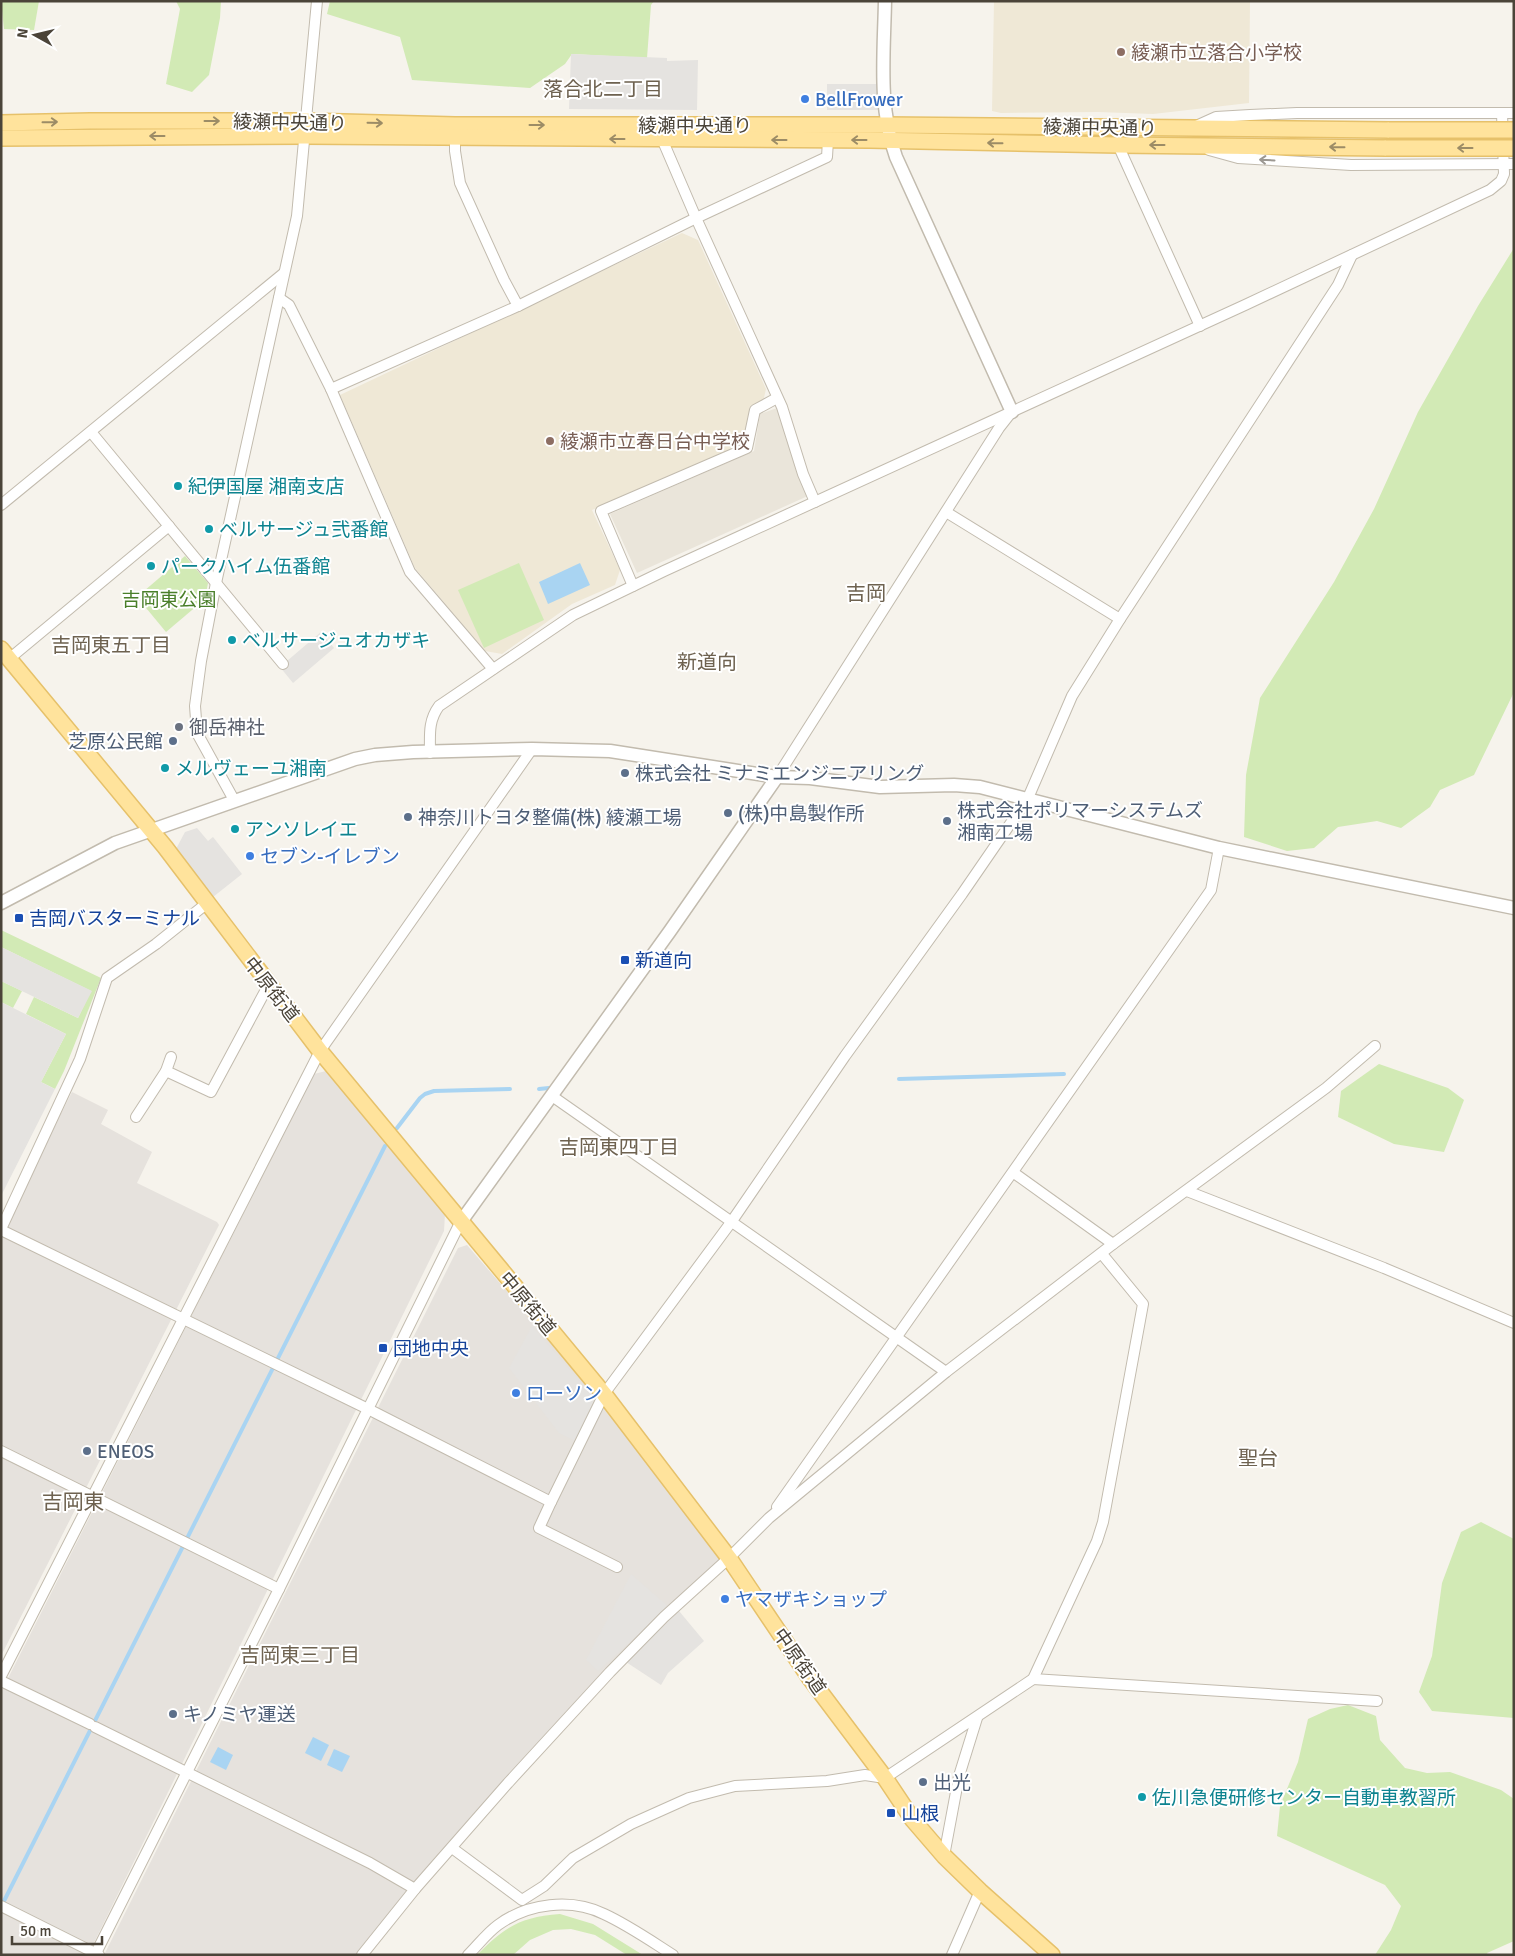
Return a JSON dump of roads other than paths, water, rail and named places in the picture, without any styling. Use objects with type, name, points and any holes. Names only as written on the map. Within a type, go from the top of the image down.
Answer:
[{"type":"main road","name":"綾瀬中央通り","points":[[1,123],[90,121],[306,129],[455,138],[890,140],[1118,146],[1514,148]]},
{"type":"main road","name":"綾瀬中央通り","points":[[1,138],[455,125],[886,125],[1514,130]]},
{"type":"main road","name":"中原街道","points":[[5,654],[150,829],[320,1051],[460,1223],[604,1394],[729,1558],[809,1677],[885,1778],[913,1820],[944,1856],[980,1891],[1052,1955]]},
{"type":"street","points":[[234,800],[197,733],[194,706],[216,583],[297,216],[318,1]]},
{"type":"street","points":[[885,1],[884,95],[886,125],[890,140],[902,172],[1012,412]]},
{"type":"street","points":[[1190,128],[1216,117],[1297,113],[1514,113]]},
{"type":"street","points":[[430,753],[430,725],[432,715],[439,706],[573,614],[1200,326],[1490,190],[1501,181],[1509,164],[1502,113]]},
{"type":"street","points":[[455,138],[460,183],[504,280],[518,306]]},
{"type":"street","points":[[662,139],[782,407],[803,474],[815,502]]},
{"type":"street","points":[[331,390],[518,306],[696,218],[826,157],[828,140]]},
{"type":"street","points":[[1193,145],[1238,158],[1351,165],[1509,164]]},
{"type":"street","points":[[1118,146],[1200,326]]},
{"type":"street","points":[[617,1567],[539,1528],[604,1394],[732,1221],[845,1056],[962,894],[1028,798],[1072,696],[1120,619],[1338,285],[1352,255]]},
{"type":"street","points":[[1,505],[284,273]]},
{"type":"street","points":[[279,298],[289,305],[331,390],[410,572],[493,669]]},
{"type":"street","points":[[633,586],[601,511],[747,448],[754,410],[777,398]]},
{"type":"street","points":[[3,1906],[96,1954],[460,1223],[772,787],[999,428],[1012,412]]},
{"type":"street","points":[[90,432],[283,664]]},
{"type":"street","points":[[946,512],[1120,619]]},
{"type":"street","points":[[5,654],[169,526]]},
{"type":"street","points":[[1,1676],[320,1051],[532,749]]},
{"type":"street","points":[[1,903],[115,842],[355,758],[388,754],[532,749],[610,751],[777,777],[810,778],[880,787],[954,785],[980,787],[1219,848],[1514,908]]},
{"type":"street","points":[[769,1518],[898,1338],[1211,890],[1219,848]]},
{"type":"street","points":[[206,904],[156,944],[107,978],[80,1059],[1,1230],[275,1363],[551,1502]]},
{"type":"street","points":[[166,1071],[211,1092],[268,984]]},
{"type":"street","points":[[362,1955],[415,1889],[508,1783],[664,1617],[729,1558],[769,1518],[946,1372],[1113,1244],[1326,1088],[1375,1046]]},
{"type":"street","points":[[136,1117],[166,1071],[171,1058]]},
{"type":"street","points":[[552,1096],[946,1372]]},
{"type":"street","points":[[1014,1173],[1113,1244]]},
{"type":"street","points":[[1187,1191],[1384,1268],[1514,1323]]},
{"type":"street","points":[[452,1848],[522,1900],[544,1886],[573,1858],[632,1824],[689,1798],[735,1786],[827,1781],[865,1775],[885,1778],[1033,1679],[1097,1541],[1103,1522],[1143,1304],[1102,1254]]},
{"type":"street","points":[[1,1451],[279,1589]]},
{"type":"street","points":[[1033,1679],[1377,1702]]},
{"type":"street","points":[[1,1681],[186,1771],[361,1859],[415,1889]]},
{"type":"street","points":[[944,1856],[959,1776],[977,1718]]},
{"type":"street","points":[[544,1886],[548,1904]]},
{"type":"street","points":[[952,1955],[980,1891]]},
{"type":"street","points":[[468,1955],[499,1924],[525,1911],[548,1904],[572,1905],[602,1913],[673,1955]]},
{"type":"water","points":[[580,563],[590,585],[548,604],[539,582]]},
{"type":"water","points":[[313,1737],[329,1745],[321,1761],[305,1753]]},
{"type":"water","points":[[218,1747],[233,1755],[226,1770],[210,1762]]},
{"type":"water","points":[[334,1749],[350,1756],[342,1772],[327,1765]]},
{"type":"waterway","points":[[899,1079],[1064,1074]]},
{"type":"waterway","points":[[539,1089],[549,1088]]},
{"type":"waterway","points":[[397,1128],[425,1094],[434,1091],[510,1089]]},
{"type":"waterway","points":[[2,1905],[385,1146]]},
{"type":"place","name":"綾瀬市立落合小学校","points":[[1121,52]]},
{"type":"place","name":"BellFrower","points":[[805,99]]},
{"type":"place","name":"綾瀬市立春日台中学校","points":[[550,441]]},
{"type":"place","name":"紀伊国屋 湘南支店","points":[[178,486]]},
{"type":"place","name":"ベルサージュ弐番館","points":[[209,529]]},
{"type":"place","name":"パークハイム伍番館","points":[[151,566]]},
{"type":"place","name":"ベルサージュオカザキ","points":[[232,640]]},
{"type":"place","name":"御岳神社","points":[[179,727]]},
{"type":"place","name":"芝原公民館","points":[[173,741]]},
{"type":"place","name":"メルヴェーユ湘南","points":[[165,768]]},
{"type":"place","name":"株式会社 ミナミエンジニアリング","points":[[625,773]]},
{"type":"place","name":"(株)中島製作所","points":[[728,813]]},
{"type":"place","name":"神奈川トヨタ整備(株) 綾瀬工場","points":[[408,817]]},
{"type":"place","name":"株式会社ポリマーシステムズ 湘南工場","points":[[947,821]]},
{"type":"place","name":"アンソレイエ","points":[[235,829]]},
{"type":"place","name":"セブン-イレブン","points":[[250,856]]},
{"type":"place","name":"吉岡バスターミナル","points":[[19,918]]},
{"type":"place","name":"新道向","points":[[625,960]]},
{"type":"place","name":"団地中央","points":[[383,1348]]},
{"type":"place","name":"ローソン","points":[[516,1393]]},
{"type":"place","name":"ENEOS","points":[[87,1451]]},
{"type":"place","name":"ヤマザキショップ","points":[[725,1599]]},
{"type":"place","name":"キノミヤ運送","points":[[173,1714]]},
{"type":"place","name":"出光","points":[[923,1782]]},
{"type":"place","name":"佐川急便研修センター自動車教習所","points":[[1142,1797]]},
{"type":"place","name":"山根","points":[[891,1813]]},
{"type":"district","name":"落合北二丁目","points":[[603,89]]},
{"type":"district","name":"吉岡","points":[[866,593]]},
{"type":"district","name":"吉岡東五丁目","points":[[111,645]]},
{"type":"district","name":"新道向","points":[[707,662]]},
{"type":"district","name":"吉岡東四丁目","points":[[619,1147]]},
{"type":"district","name":"聖台","points":[[1258,1458]]},
{"type":"district","name":"吉岡東","points":[[73,1502]]},
{"type":"district","name":"吉岡東三丁目","points":[[300,1655]]},
{"type":"park label","name":"吉岡東公園","points":[[169,599]]}]
